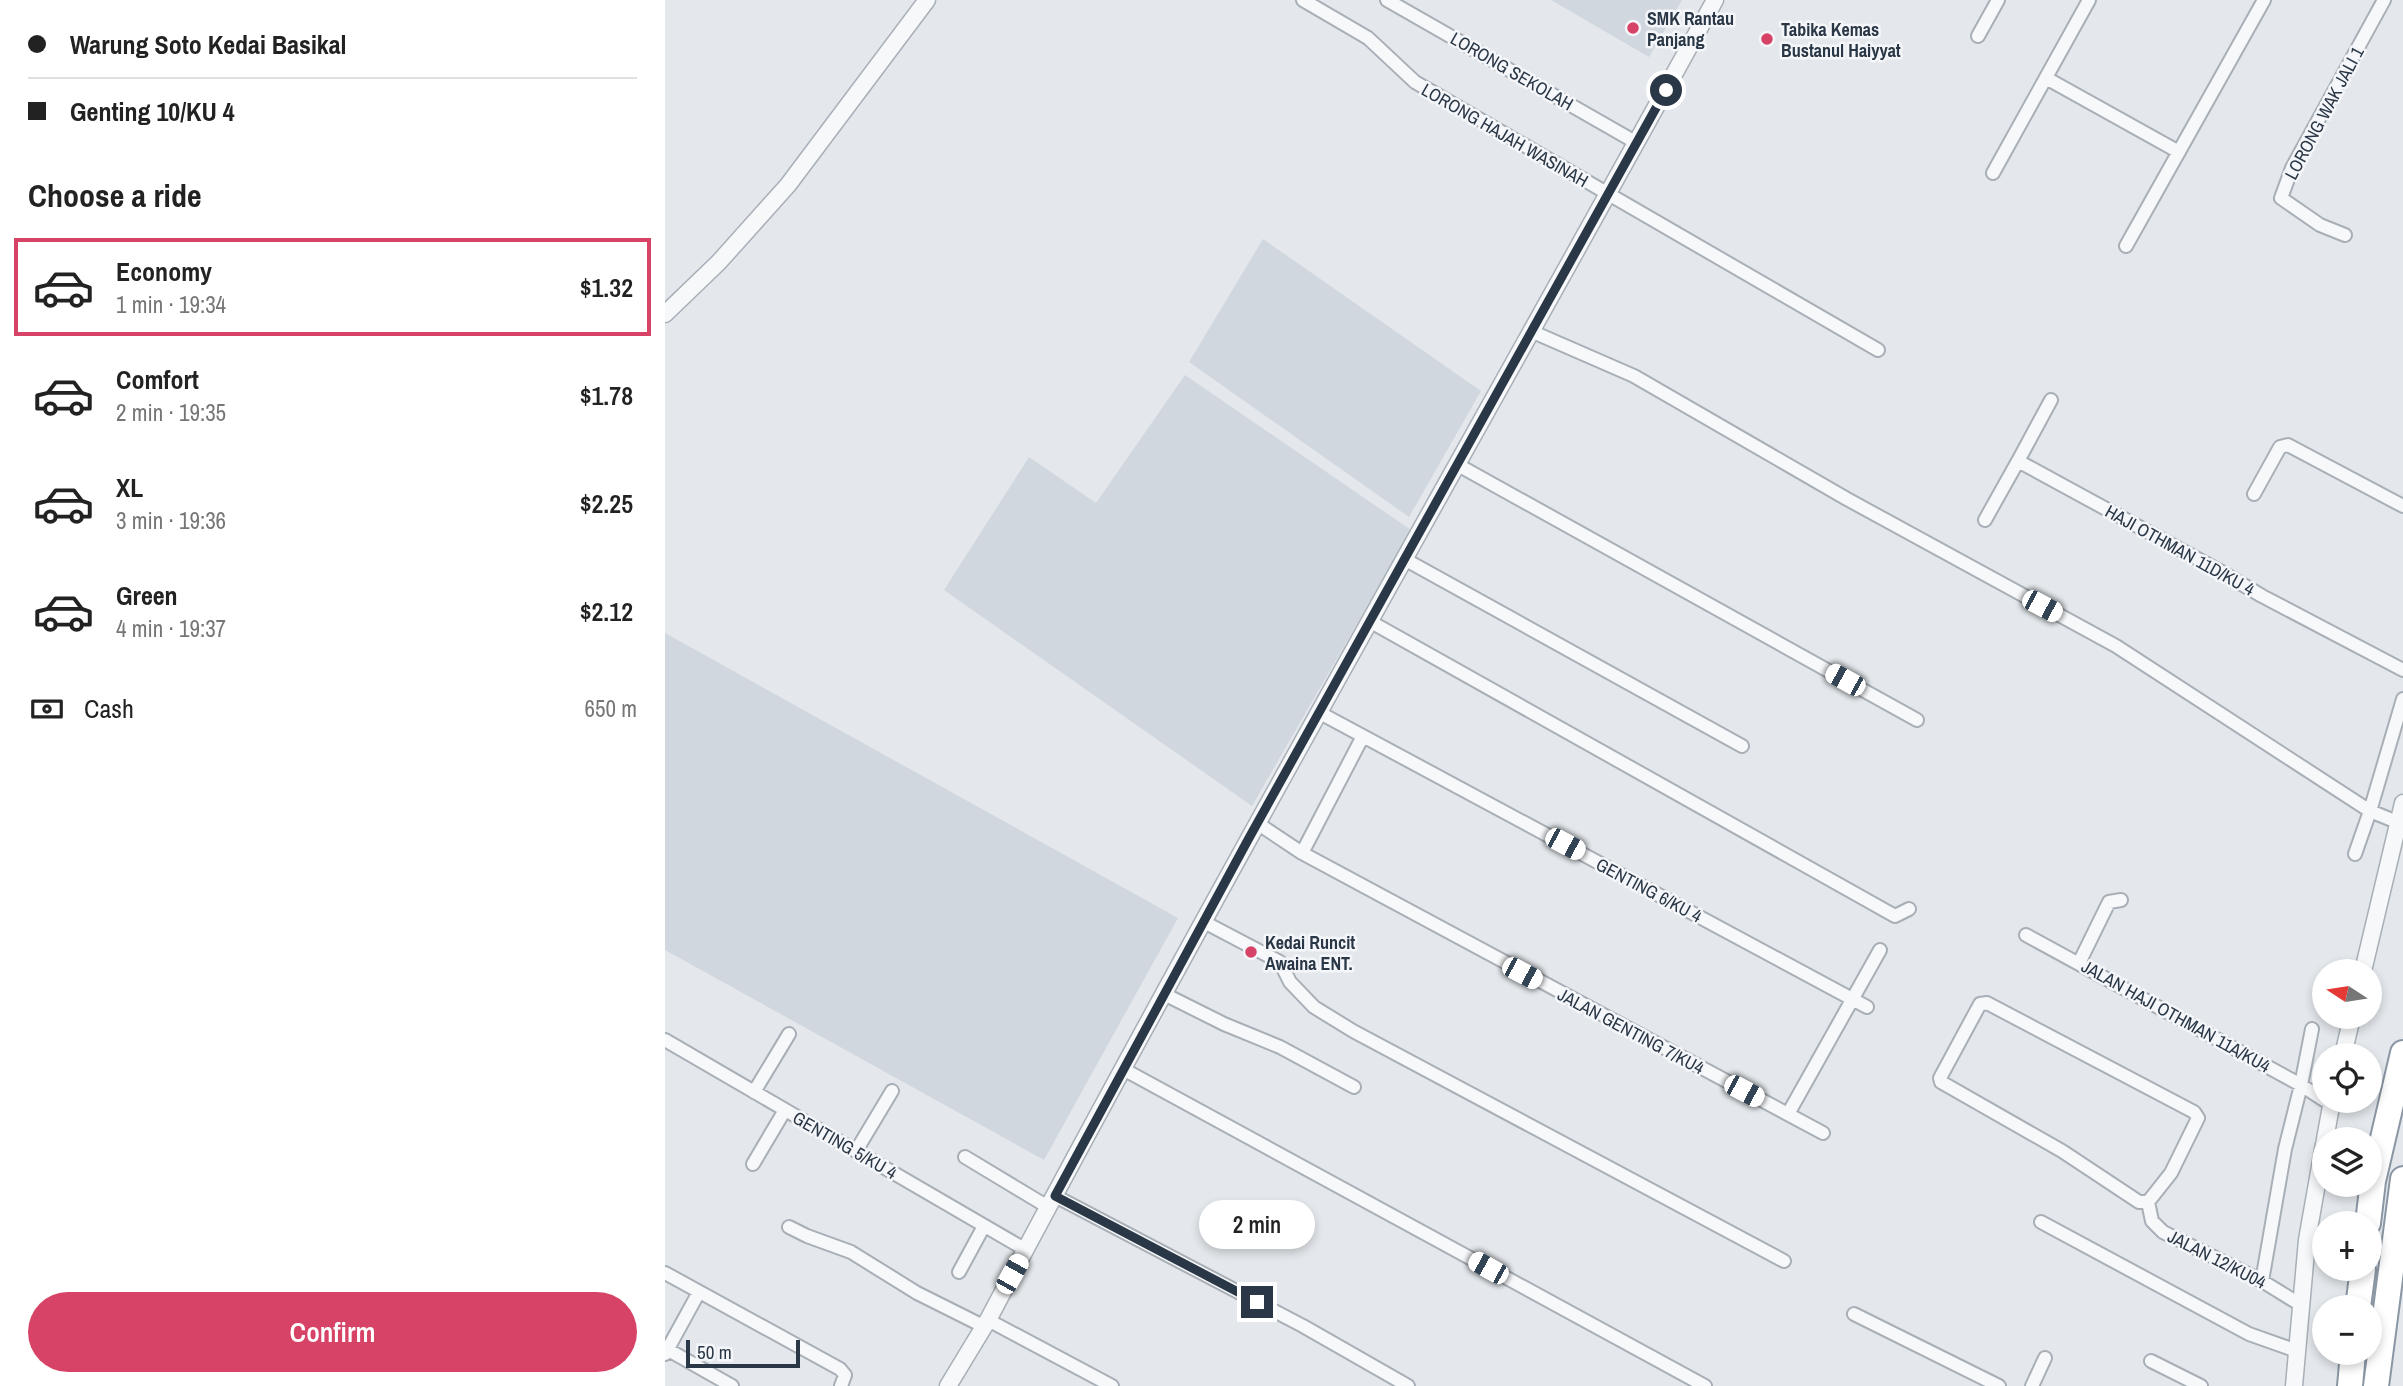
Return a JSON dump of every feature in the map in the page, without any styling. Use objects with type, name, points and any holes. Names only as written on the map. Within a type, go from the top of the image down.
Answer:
[{"type":"highway","points":[[2369,1211],[2372,1181],[2403,1053]]},
{"type":"highway","points":[[2376,1386],[2403,1179]]},
{"type":"highway","points":[[2350,1386],[2352,1365]]},
{"type":"street","points":[[665,314],[719,262],[788,185],[927,0]]},
{"type":"street","name":"LORONG HAJAH WASINAH","points":[[1303,0],[1369,38],[1415,82],[1878,350]]},
{"type":"street","name":"LORONG SEKOLAH","points":[[1387,0],[1637,143]]},
{"type":"street","points":[[948,1386],[986,1323],[1203,922],[1716,0]]},
{"type":"street","points":[[1978,36],[1998,0]]},
{"type":"street","points":[[1993,173],[2089,0]]},
{"type":"street","points":[[2126,246],[2264,0]]},
{"type":"street","name":"LORONG WAK JALI 1","points":[[2345,235],[2320,225],[2281,198],[2292,168],[2384,0]]},
{"type":"street","points":[[2046,78],[2179,152]]},
{"type":"street","points":[[1532,332],[1634,376],[1847,499],[2116,646],[2370,811],[2397,822]]},
{"type":"street","points":[[1985,520],[2051,400]]},
{"type":"street","points":[[2253,494],[2280,447],[2288,445],[2403,506]]},
{"type":"street","name":"HAJI OTHMAN 11D/KU 4","points":[[2018,461],[2262,596],[2403,670]]},
{"type":"street","points":[[1458,465],[1917,720]]},
{"type":"street","points":[[1406,560],[1742,746]]},
{"type":"street","points":[[1371,622],[1895,916],[1909,909]]},
{"type":"street","points":[[2355,854],[2403,699]]},
{"type":"street","name":"GENTING 6/KU 4","points":[[1320,713],[1867,1007]]},
{"type":"street","points":[[1302,853],[1363,736]]},
{"type":"street","points":[[2366,959],[2403,803]]},
{"type":"street","name":"JALAN GENTING 7/KU4","points":[[1258,823],[1302,853],[1823,1133]]},
{"type":"street","points":[[2079,963],[2109,902],[2121,900]]},
{"type":"street","points":[[1203,922],[1280,962],[1290,982],[1314,1007],[1353,1031],[1784,1261]]},
{"type":"street","name":"JALAN HAJI OTHMAN 11A/KU4","points":[[2026,934],[2312,1092]]},
{"type":"street","points":[[1788,1114],[1880,950]]},
{"type":"street","points":[[1164,994],[1224,1024],[1280,1047],[1355,1087]]},
{"type":"street","points":[[1980,1003],[1987,1003],[2194,1112],[2198,1118],[2171,1173],[2148,1202],[2139,1202],[2062,1151],[1941,1082],[1940,1078],[1980,1003]]},
{"type":"street","points":[[2262,1281],[2285,1149],[2312,1029]]},
{"type":"street","points":[[754,1092],[789,1034]]},
{"type":"street","name":"GENTING 5/KU 4","points":[[665,1040],[1026,1250]]},
{"type":"street","points":[[1123,1069],[1705,1386]]},
{"type":"street","points":[[856,1151],[892,1091]]},
{"type":"street","points":[[753,1164],[785,1110]]},
{"type":"street","points":[[965,1157],[1303,1326],[1408,1386]]},
{"type":"street","points":[[2294,1386],[2307,1240],[2315,1197]]},
{"type":"street","name":"JALAN 12/KU04","points":[[2148,1202],[2152,1222],[2163,1232],[2262,1281],[2301,1305]]},
{"type":"street","points":[[2041,1222],[2249,1334],[2297,1351]]},
{"type":"street","points":[[959,1272],[984,1226]]},
{"type":"street","points":[[789,1227],[851,1252],[917,1293],[986,1323],[1112,1386]]},
{"type":"street","points":[[665,1273],[840,1369],[845,1375],[841,1386]]},
{"type":"street","points":[[699,1292],[666,1351],[732,1386]]},
{"type":"street","points":[[1854,1314],[1999,1386]]},
{"type":"street","points":[[2032,1386],[2045,1358]]},
{"type":"street","points":[[2151,1361],[2201,1386]]},
{"type":"shaded area","name":"SMK Rantau Panjang","points":[[1551,0],[1682,0],[1649,57]]},
{"type":"shaded area","points":[[1263,239],[1481,391],[1409,517],[1189,362]]},
{"type":"shaded area","points":[[1185,375],[1411,530],[1252,806],[944,590],[1029,457],[1096,503]]},
{"type":"shaded area","points":[[665,633],[1178,918],[1044,1160],[665,950]]},
{"type":"place","name":"SMK Rantau Panjang","points":[[1633,28]]},
{"type":"place","name":"Tabika Kemas Bustanul Haiyyat","points":[[1767,39]]},
{"type":"place","name":"Kedai Runcit Awaina ENT.","points":[[1251,952]]},
{"type":"route","points":[[1257,1302],[1055,1196],[1249,838],[1666,90]]}]
